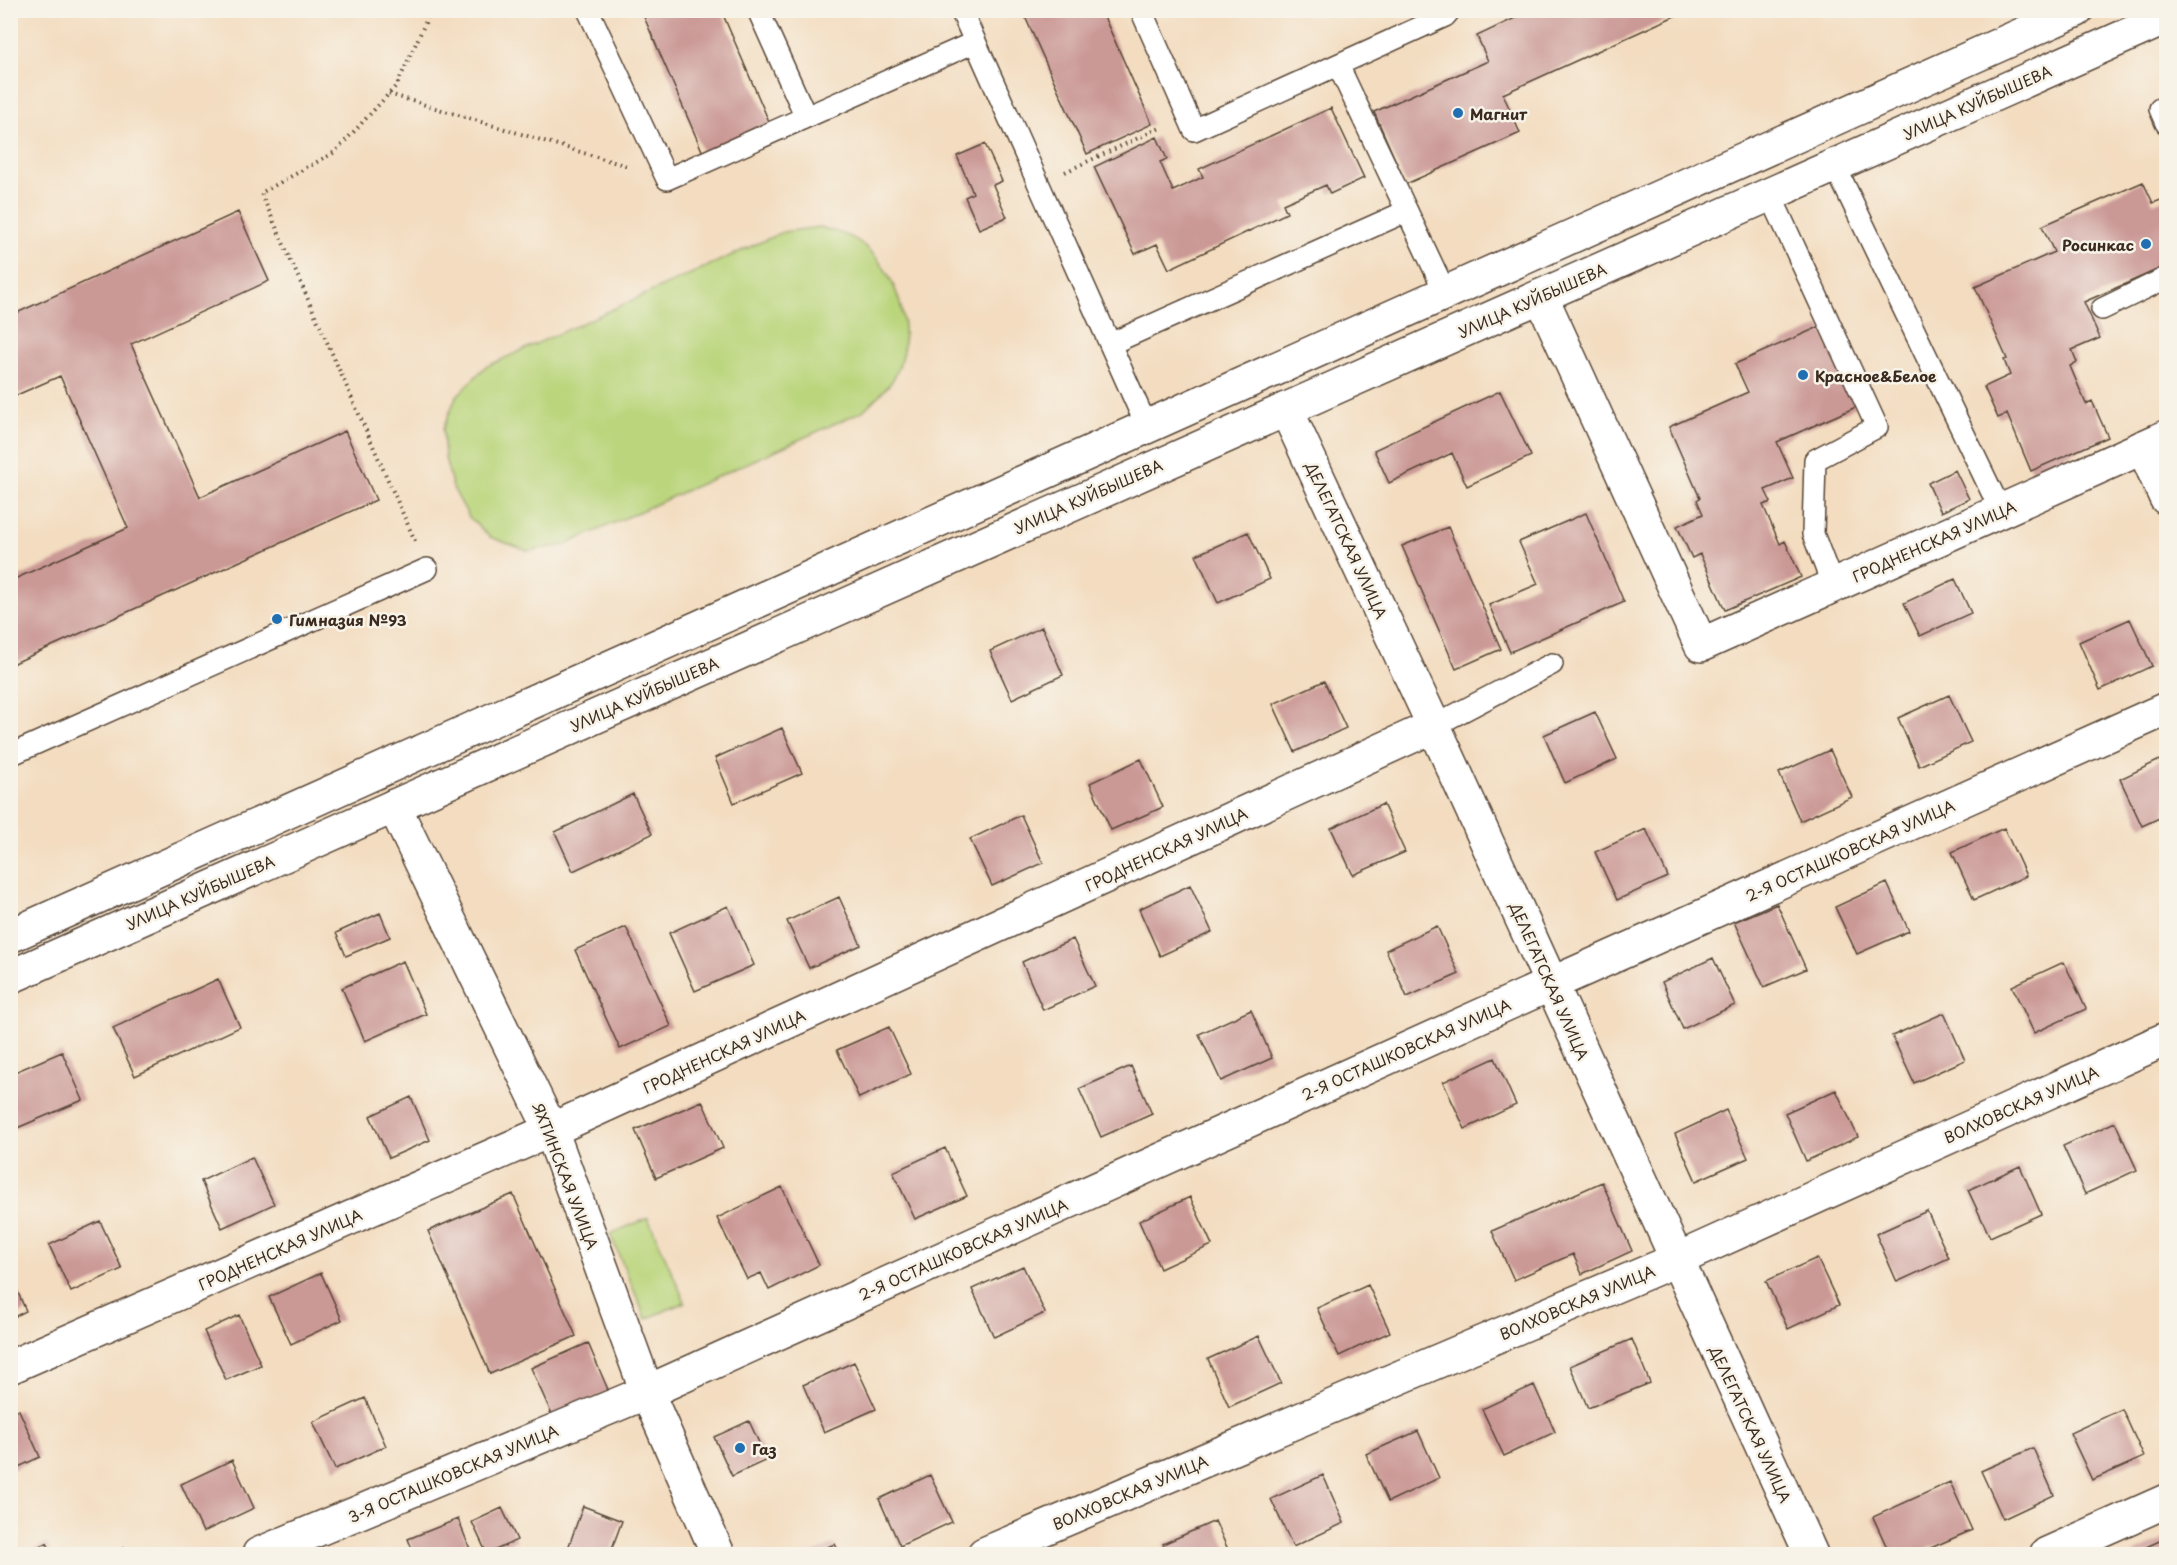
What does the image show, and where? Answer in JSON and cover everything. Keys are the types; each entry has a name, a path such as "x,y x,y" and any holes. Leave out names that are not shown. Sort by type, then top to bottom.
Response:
{"street":[{"path":"10,936 2077,10"},
{"name":"УЛИЦА КУЙБЫШЕВА","path":"10,977 2166,18"},
{"name":"ГРОДНЕНСКАЯ УЛИЦА","path":"1541,296 1701,645 2155,442"},
{"name":"ДЕЛЕГАТСКАЯ УЛИЦА","path":"1269,372 1434,726 1811,1554"},
{"path":"2155,442 2166,498"},
{"name":"2-Я ОСТАШКОВСКАЯ УЛИЦА","path":"647,1392 2166,709"},
{"name":"ГРОДНЕНСКАЯ УЛИЦА","path":"10,1367 551,1130 1434,726"},
{"name":"ЯХТИНСКАЯ УЛИЦА","path":"379,771 551,1130 647,1392 718,1554"},
{"name":"ВОЛХОВСКАЯ УЛИЦА","path":"984,1554 1676,1260 2166,1039"},
{"name":"3-Я ОСТАШКОВСКАЯ УЛИЦА","path":"259,1554 647,1392"},
{"path":"2047,1554 2166,1502"}],"lane":[{"path":"588,10 667,179 975,42"},
{"path":"758,10 806,117"},
{"path":"961,10 1147,427"},
{"path":"1141,10 1194,130 1338,64 1436,14"},
{"path":"1338,64 1446,294"},
{"path":"2166,106 2160,110 2166,123"},
{"path":"1834,166 2001,511"},
{"path":"1770,194 1877,427 1815,460 1814,534 1833,586"},
{"path":"1110,344 1407,211"},
{"path":"2102,309 2166,278"},
{"path":"10,755 427,569"},
{"path":"1434,726 1552,664"}],"path":[{"path":"427,569 261,193 335,152 389,94 397,85 431,10"},
{"path":"389,94 667,179"},
{"path":"1038,184 1188,116"}],"green space":[{"path":"820,227 858,241 872,253 894,286 900,305 904,325 904,345 900,364 889,385 863,411 565,545 528,551 490,537 469,517 453,488 445,458 443,429 456,397 485,367 783,232"},
{"path":"648,1218 685,1302 646,1319 610,1234"}],"building":[{"path":"641,10 721,10 770,124 703,153"},
{"path":"1022,10 1101,10 1152,124 1087,154"},
{"path":"1532,10 1688,10 1503,94 1520,133 1406,184 1374,112 1488,61 1477,36"},
{"path":"1331,108 1364,178 1330,194 1326,185 1283,204 1287,213 1169,269 1157,244 1135,254 1094,167 1157,137 1167,159 1160,162 1173,191 1203,177 1199,169"},
{"path":"985,144 1002,181 993,185 1007,217 979,229 965,197 973,193 957,156"},
{"path":"2143,182 2153,203 2166,198 2166,266 2084,302 2100,338 2072,350 2077,362 2070,366 2086,404 2092,401 2108,437 2031,471 2007,414 1998,418 1984,387 2010,375 2004,360 2007,359 1975,287 2054,252 2042,226"},
{"path":"238,212 269,281 131,344 200,497 345,431 376,500 10,665 10,581 128,528 60,376 10,398 10,316"},
{"path":"1821,326 1856,407 1777,442 1793,478 1765,490 1771,502 1763,505 1780,544 1785,541 1801,577 1725,610 1700,554 1692,558 1677,526 1703,514 1697,500 1700,498 1669,427 1748,392 1735,364"},
{"path":"1500,391 1531,456 1467,486 1452,453 1389,483 1374,450"},
{"path":"1955,470 1969,499 1941,512 1928,483"},
{"path":"1586,513 1624,602 1510,652 1489,605 1538,584 1519,542"},
{"path":"1448,527 1501,649 1456,669 1402,546"},
{"path":"1248,532 1270,579 1218,603 1196,555"},
{"path":"1955,579 1971,613 1920,636 1904,603"},
{"path":"2130,619 2152,666 2100,690 2079,642"},
{"path":"1042,627 1063,675 1012,699 990,651"},
{"path":"1324,681 1346,728 1295,752 1273,704"},
{"path":"1949,695 1971,742 1919,766 1898,718"},
{"path":"1595,712 1617,759 1565,783 1544,735"},
{"path":"782,728 802,773 734,803 715,758"},
{"path":"1830,750 1852,797 1800,821 1779,773"},
{"path":"2166,757 2166,815 2142,826 2120,779"},
{"path":"1141,759 1163,807 1111,830 1090,783"},
{"path":"633,794 652,834 573,871 555,832"},
{"path":"1383,804 1405,852 1353,875 1331,828"},
{"path":"1021,815 1043,863 992,886 970,839"},
{"path":"2004,828 2026,876 1974,900 1952,852"},
{"path":"1646,829 1668,877 1617,900 1595,852"},
{"path":"1887,883 1909,931 1857,954 1835,907"},
{"path":"1190,885 1212,932 1160,956 1139,909"},
{"path":"839,897 861,945 809,968 787,921"},
{"path":"1777,904 1806,969 1764,987 1734,922"},
{"path":"728,906 754,965 695,991 669,933"},
{"path":"380,913 390,937 346,956 336,933"},
{"path":"1437,926 1459,974 1407,997 1386,950"},
{"path":"626,927 671,1026 620,1049 575,950"},
{"path":"1073,939 1095,986 1043,1010 1022,962"},
{"path":"1713,958 1735,1005 1683,1029 1662,982"},
{"path":"403,961 426,1014 365,1041 342,988"},
{"path":"2064,962 2086,1009 2034,1033 2012,986"},
{"path":"218,979 240,1027 135,1076 113,1028"},
{"path":"1251,1010 1272,1058 1221,1081 1199,1034"},
{"path":"1944,1013 1965,1060 1914,1083 1892,1036"},
{"path":"889,1027 911,1074 859,1098 837,1050"},
{"path":"62,1052 83,1100 10,1131 10,1074"},
{"path":"1495,1058 1516,1105 1465,1129 1443,1082"},
{"path":"1131,1066 1152,1114 1101,1137 1079,1089"},
{"path":"1836,1090 1858,1137 1806,1161 1785,1113"},
{"path":"411,1097 430,1140 389,1158 370,1116"},
{"path":"702,1101 723,1148 656,1178 635,1130"},
{"path":"1726,1110 1748,1158 1696,1181 1675,1134"},
{"path":"2115,1122 2137,1170 2085,1194 2063,1146"},
{"path":"945,1148 967,1196 915,1219 893,1172"},
{"path":"252,1157 274,1204 222,1228 201,1181"},
{"path":"2020,1166 2041,1214 1990,1237 1968,1190"},
{"path":"1602,1182 1632,1251 1582,1274 1573,1254 1514,1280 1492,1231"},
{"path":"782,1187 819,1265 769,1290 761,1273 747,1279 717,1218"},
{"path":"513,1194 576,1336 490,1374 428,1231"},
{"path":"1190,1197 1212,1245 1160,1269 1139,1221"},
{"path":"1927,1211 1949,1258 1897,1282 1876,1234"},
{"path":"100,1221 122,1269 71,1292 49,1245"},
{"path":"1817,1258 1839,1305 1788,1329 1766,1281"},
{"path":"1023,1266 1045,1313 994,1337 972,1289"},
{"path":"321,1273 342,1320 291,1344 269,1297"},
{"path":"13,1281 26,1311 10,1319 10,1282"},
{"path":"1368,1285 1390,1332 1339,1356 1317,1308"},
{"path":"239,1315 261,1365 226,1380 204,1331"},
{"path":"1259,1336 1281,1383 1229,1407 1208,1359"},
{"path":"1632,1339 1650,1383 1588,1408 1570,1366"},
{"path":"588,1343 609,1392 553,1417 531,1368"},
{"path":"854,1362 876,1409 824,1432 803,1385"},
{"path":"1534,1385 1555,1432 1504,1456 1482,1409"},
{"path":"365,1398 386,1446 335,1469 313,1422"},
{"path":"2122,1409 2144,1457 2092,1480 2070,1433"},
{"path":"19,1410 40,1457 10,1471 10,1413"},
{"name":"Газ","path":"749,1421 767,1460 732,1476 714,1437"},
{"path":"1418,1431 1439,1478 1388,1502 1366,1454"},
{"path":"2033,1448 2054,1495 2003,1519 1981,1471"},
{"path":"232,1460 254,1508 203,1532 181,1484"},
{"path":"930,1475 952,1522 900,1546 879,1499"},
{"path":"1323,1475 1344,1523 1293,1547 1271,1499"},
{"path":"1950,1482 1972,1530 1917,1554 1890,1554 1873,1517"},
{"path":"583,1506 622,1521 610,1554 566,1554"},
{"path":"502,1508 517,1540 487,1554 472,1522"},
{"path":"458,1519 472,1554 414,1554 408,1539"},
{"path":"1215,1521 1230,1554 1167,1554 1163,1544"},
{"path":"2166,1538 2166,1554 2131,1554"},
{"path":"47,1543 52,1554 22,1554"},
{"path":"835,1544 840,1554 810,1554"},
{"path":"124,1548 127,1554 109,1554"}],"place":[{"name":"Магнит","path":"1458,113"},
{"name":"Росинкас","path":"2146,244"},
{"name":"Красное&Белое","path":"1803,375"},
{"name":"Гимназия №93","path":"277,619"},
{"name":"Газ","path":"740,1448"}]}
